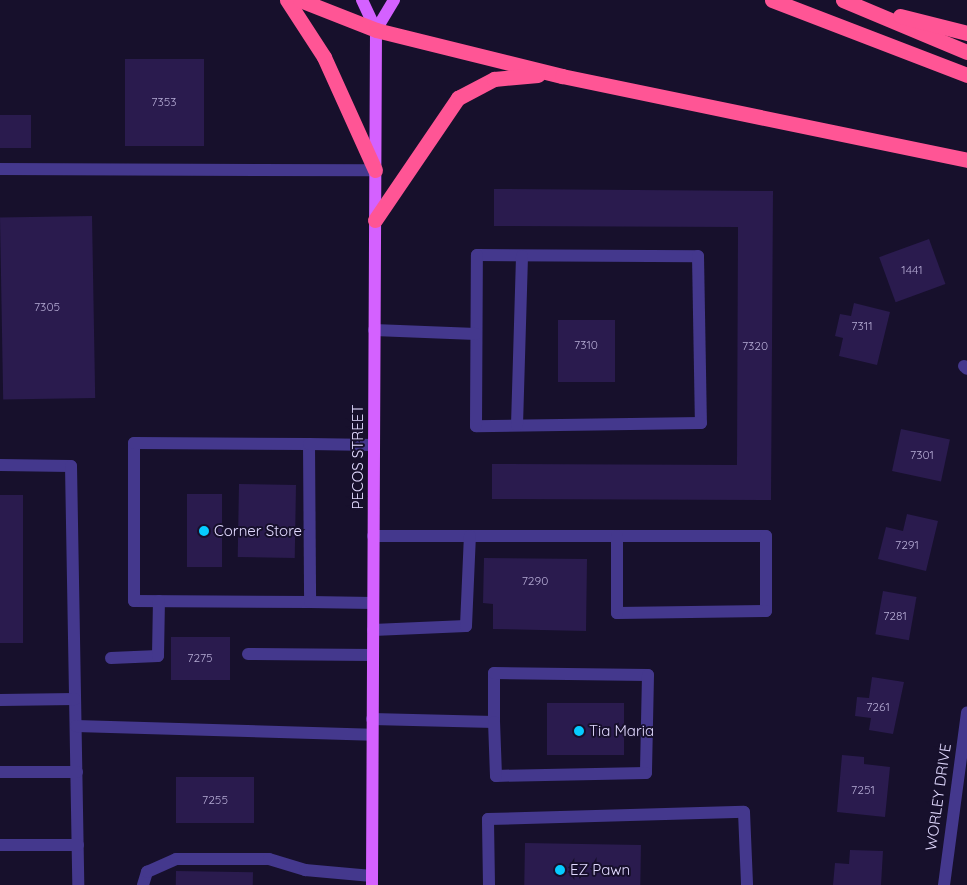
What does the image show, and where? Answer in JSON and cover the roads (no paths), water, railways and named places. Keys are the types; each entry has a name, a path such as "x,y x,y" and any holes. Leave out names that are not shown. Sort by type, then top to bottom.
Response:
{"highway":[{"path":"287,0 324,57 375,170"},
{"path":"300,0 376,30 562,76 967,160"},
{"path":"772,0 967,75"},
{"path":"843,0 967,52"},
{"path":"869,10 967,34"},
{"path":"375,220 458,98 494,79 562,76"}],"main road":[{"name":"PECOS STREET","path":"362,0 376,30 372,881"},
{"path":"376,30 394,0"}],"street":[{"path":"0,169 375,170"},
{"path":"478,255 522,256 698,256 701,423 476,426 478,255"},
{"path":"517,425 522,256"},
{"path":"374,330 476,334"},
{"path":"373,603 134,601 134,443 374,445"},
{"path":"309,444 310,602"},
{"path":"0,465 71,466 78,885"},
{"path":"373,536 470,536 617,536 766,536 766,611 617,613 617,536"},
{"path":"373,630 466,626 470,536"},
{"path":"112,658 158,656 159,601"},
{"path":"248,654 373,654"},
{"path":"494,673 648,675 646,773 496,776 494,722 494,673"},
{"path":"0,700 75,699"},
{"name":"WORLEY DRIVE","path":"944,885 967,713"},
{"path":"372,719 494,722"},
{"path":"76,726 372,735"},
{"path":"0,772 77,772"},
{"path":"489,885 488,818 744,812 746,885"},
{"path":"0,845 78,845"},
{"path":"143,885 147,872 176,859 269,859 305,870 372,881"}],"place":[{"name":"Corner Store","path":"204,531"},
{"name":"Tia Maria","path":"579,731"},
{"name":"EZ Pawn","path":"560,870"}]}
